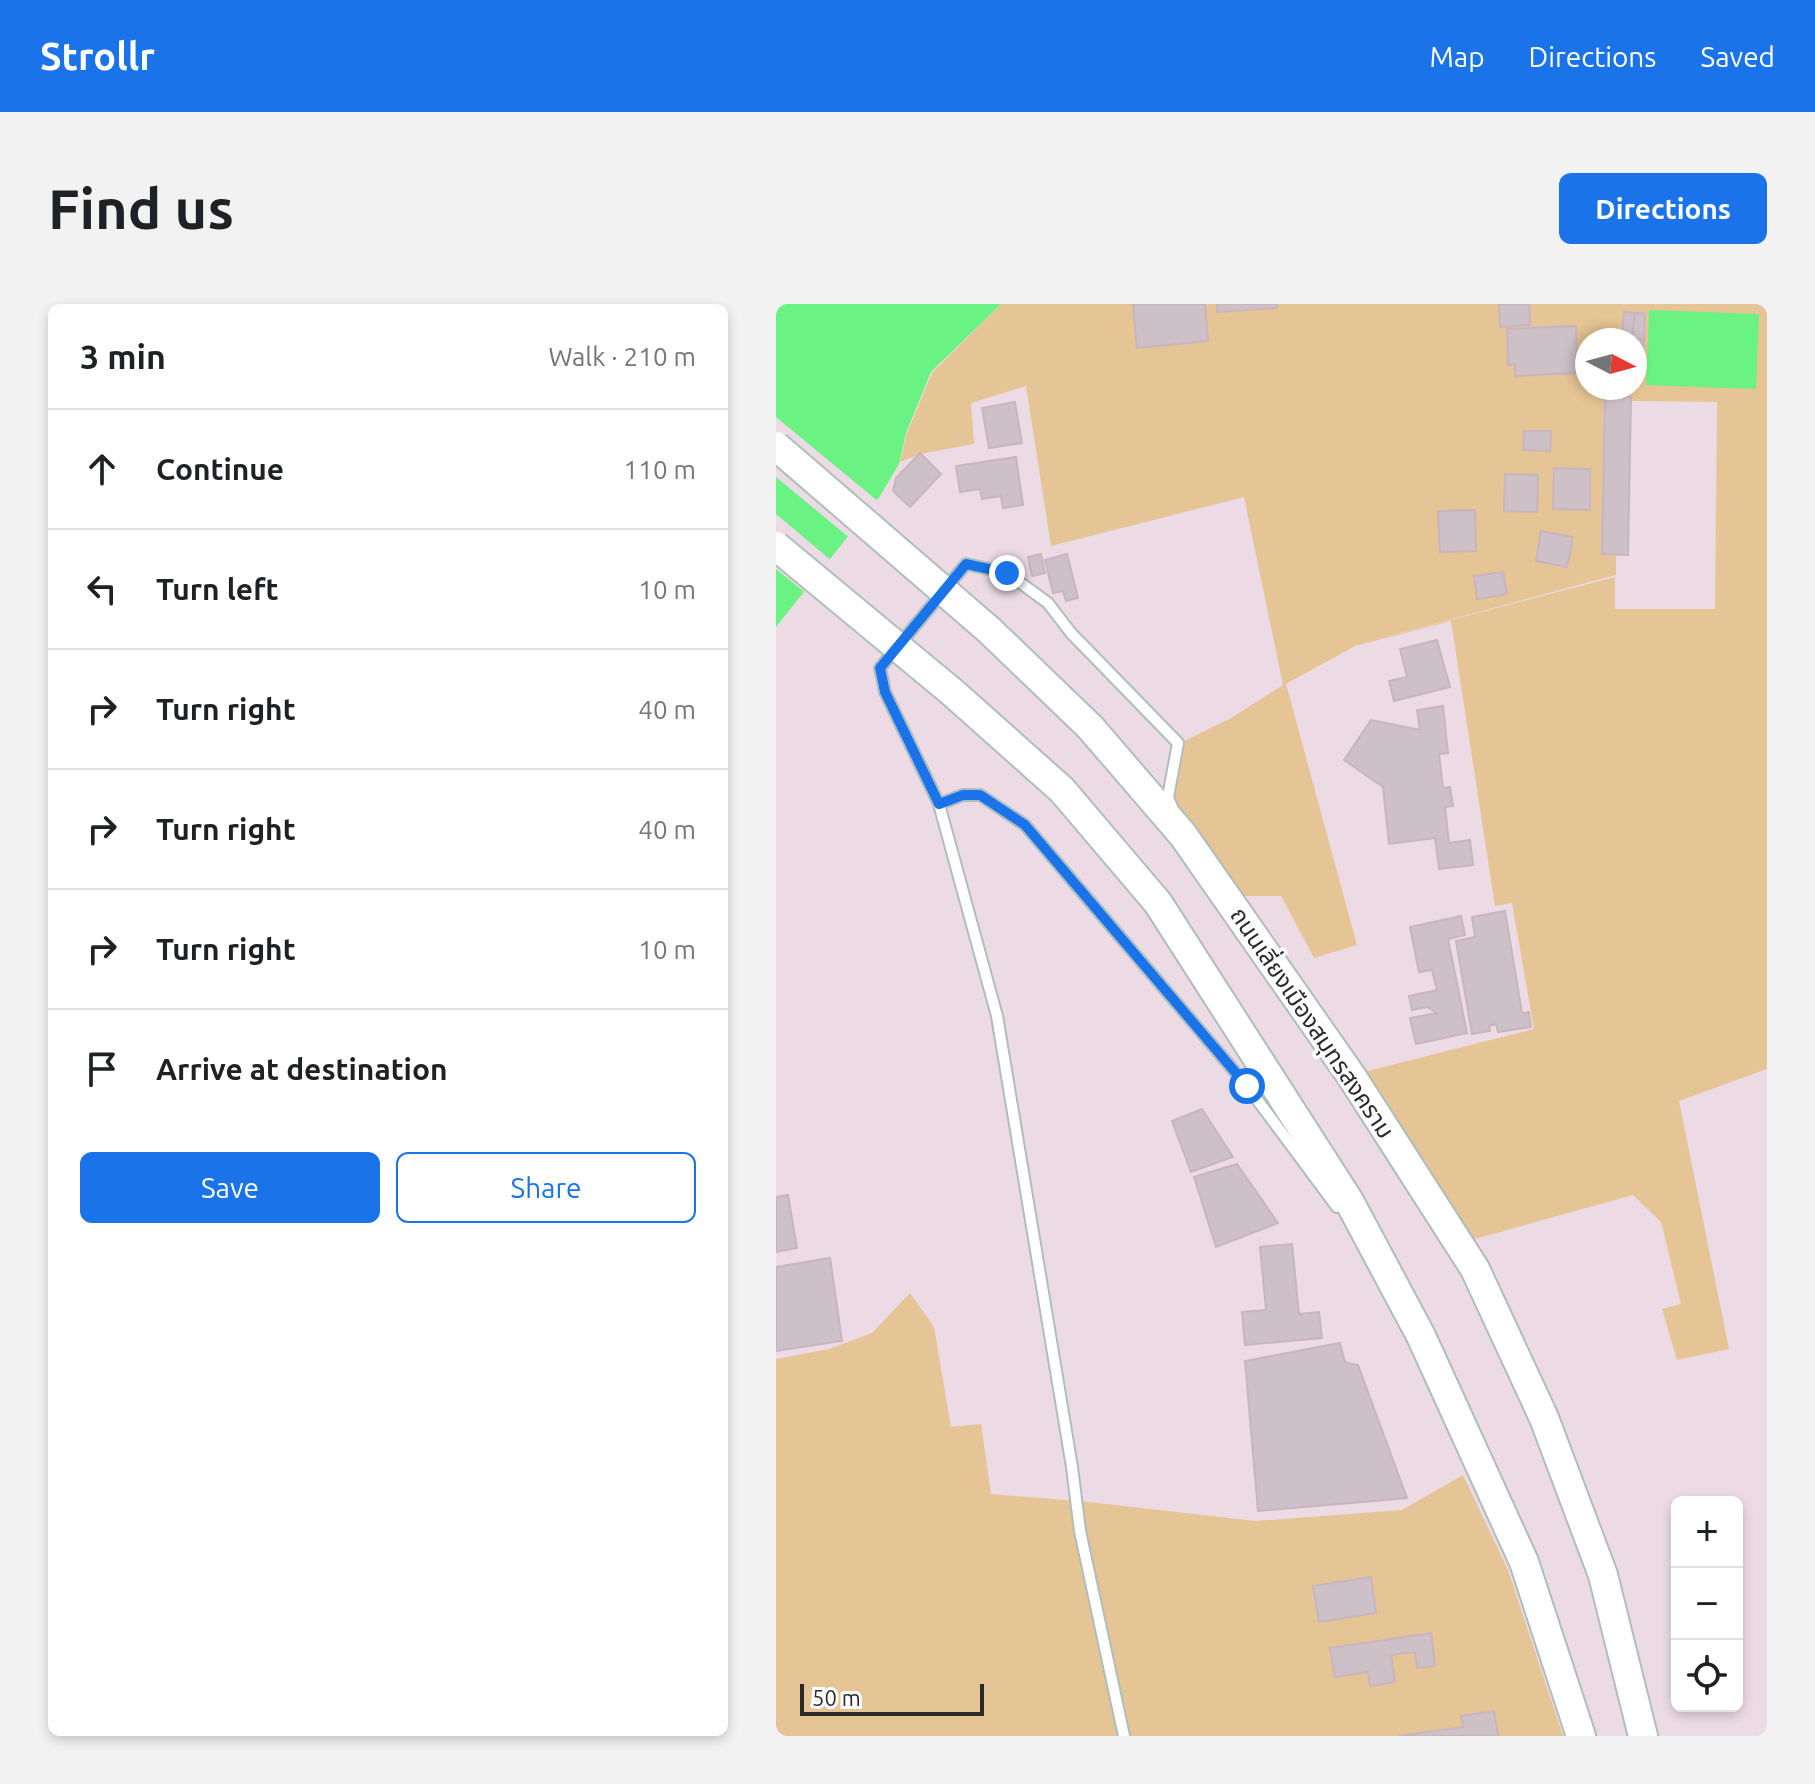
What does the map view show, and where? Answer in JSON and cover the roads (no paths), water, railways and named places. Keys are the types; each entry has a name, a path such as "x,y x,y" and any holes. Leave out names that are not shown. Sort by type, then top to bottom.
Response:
{"main road":[{"name":"ถนนเลี่ยงเมืองสมุทรสงคราม","path":"776,446 989,630 1090,727 1183,835 1352,1077 1475,1269 1544,1418 1603,1575 1643,1736"},
{"path":"776,546 952,692 1062,790 1158,903 1349,1201 1421,1336 1524,1562 1581,1736"}],"lane":[{"path":"1124,1736 1080,1531 997,1016 939,804 885,692 880,668 966,564 1007,573 1048,603 1071,633 1178,743 1168,797 1183,835"},
{"path":"939,804 963,795 980,795 1025,825 1247,1086 1336,1206 1421,1336"}]}
